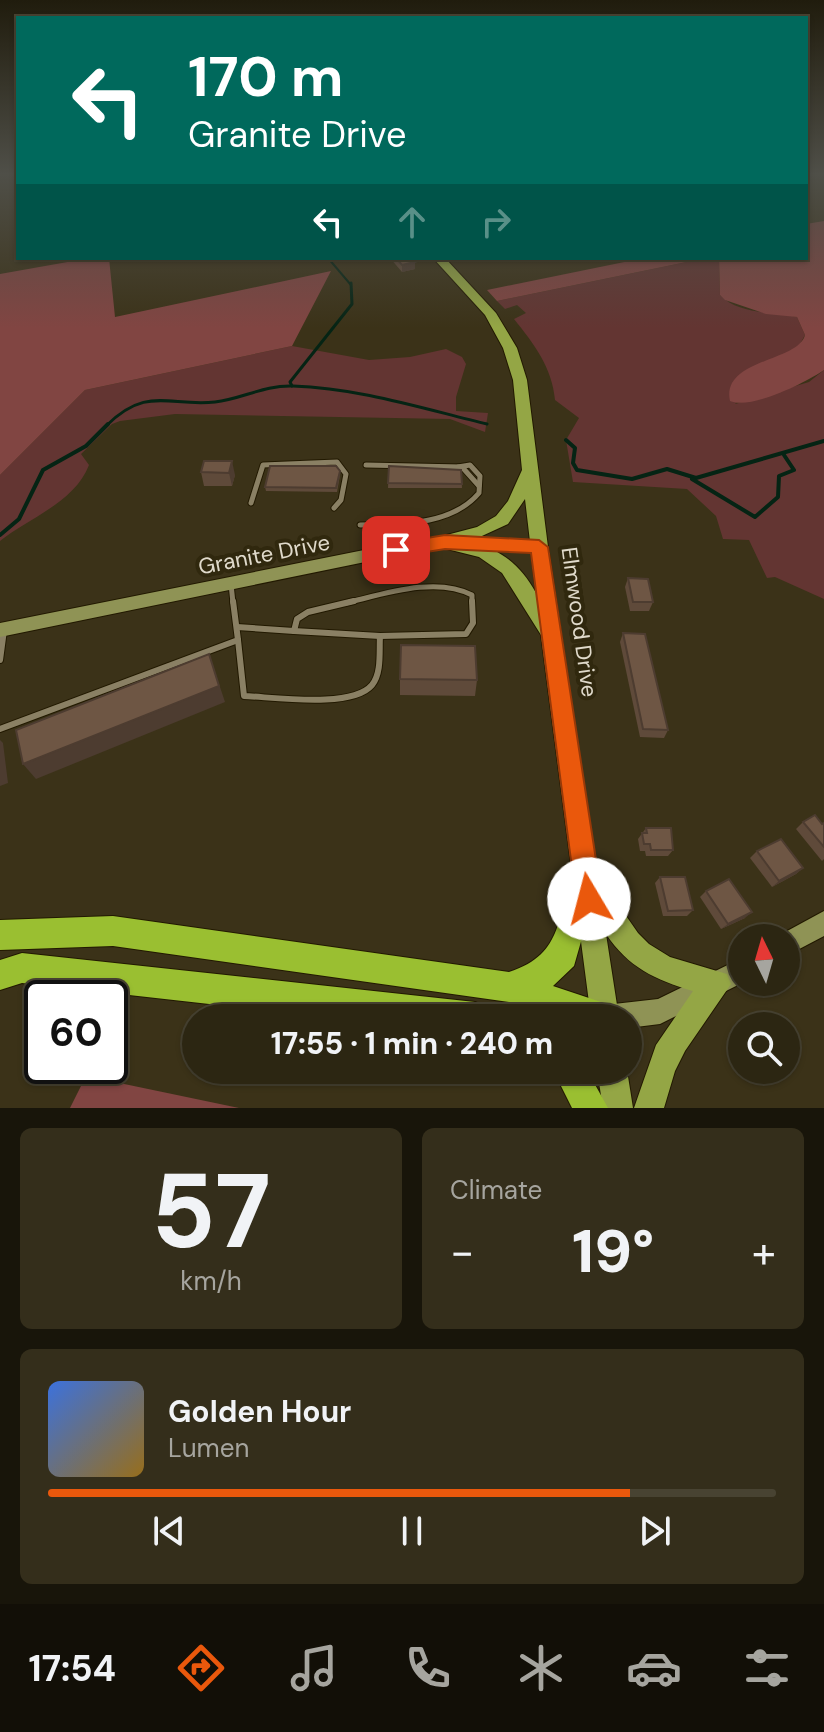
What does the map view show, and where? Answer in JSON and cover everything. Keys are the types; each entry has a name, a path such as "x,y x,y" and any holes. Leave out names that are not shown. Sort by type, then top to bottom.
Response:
{"highway":[{"path":"509,987 540,977 563,955 586,875"},
{"path":"0,935 113,931 509,987 562,1004"},
{"path":"0,975 22,968 348,1004"},
{"path":"577,1084 591,1108"}],"main road":[{"name":"Elmwood Drive","path":"441,260 490,313 510,348 520,380 551,639 603,1004"},
{"path":"445,542 478,534 503,523 513,512 529,472"},
{"path":"445,542 485,549 505,562 522,585 551,639"},
{"path":"586,875 625,941 644,960 663,970 728,977"},
{"path":"649,1108 655,1080 672,1040 728,979"},
{"path":"614,1084 618,1108"}],"street":[{"name":"Granite Drive","path":"2,630 445,542 539,547"},
{"path":"800,936 824,923"},
{"path":"642,1013 660,1011 728,978"}],"lane":[{"path":"251,503 263,465 337,462 346,474 341,500 334,508"},
{"path":"360,525 405,523 452,514 475,500 479,487 480,476 475,468 366,465"},
{"path":"231,583 244,696 345,699 366,692 377,675 380,636"},
{"path":"237,627 294,631 380,636 466,634 473,623 472,595 453,587 411,590 308,612 297,619 294,631"},
{"path":"0,660 2,630"},
{"path":"0,729 32,720 238,640"}],"shaded area":[{"path":"808,225 824,225 824,370 764,398 751,402 730,401 730,387 737,377 789,351 805,335 797,317 766,314 725,300 720,295 719,260 808,260"},
{"path":"79,260 109,260 115,317 331,271 292,346 85,390 0,475 0,274"},
{"path":"634,260 696,260 497,301 487,290"},
{"path":"696,260 719,260 720,295 728,301 746,309 797,317 805,335 800,344 735,404 809,382 824,370 824,599 775,577 767,578 749,540 723,539 716,516 687,489 573,482 566,440 579,418 555,400 546,366 514,319 526,313 517,305 505,309 497,301"},
{"path":"292,346 369,360 410,357 446,349 462,357 466,364 456,397 456,411 488,413 485,432 450,419 175,414 120,421 112,424 81,454 89,465 73,489 0,541 0,475 85,390"},
{"path":"82,1084 124,1084 239,1108 70,1108"}],"building":[{"path":"398,260 415,262 402,265"},
{"path":"204,461 232,461 229,473 201,472"},
{"path":"270,466 336,466 340,471 336,488 265,487"},
{"path":"389,466 461,470 462,484 388,483"},
{"path":"628,578 648,579 653,602 633,602"},
{"path":"623,633 645,634 668,730 643,729"},
{"path":"401,645 475,646 477,680 400,679"},
{"path":"209,654 219,686 23,764 16,730"},
{"path":"815,815 824,823 824,847 803,822"},
{"path":"646,828 671,828 673,850 651,850 650,844 644,844 642,833 647,833"},
{"path":"781,839 803,868 779,881 757,851"},
{"path":"660,877 685,877 693,910 668,911"},
{"path":"729,879 752,912 728,924 706,891"}],"waterway":[{"path":"330,260 351,285"},
{"path":"292,386 290,382 352,304 351,283"},
{"path":"106,426 121,413 146,402 215,402 293,386 367,395 487,424"},
{"path":"0,535 19,519 43,470 86,446 106,426"},
{"path":"566,440 575,448 573,463 577,470 632,479 667,469 696,478 824,441"},
{"path":"692,479 755,517 778,497 779,476 794,470 784,455"}],"route":[{"path":"396,550 445,542 539,547 589,899"}]}
